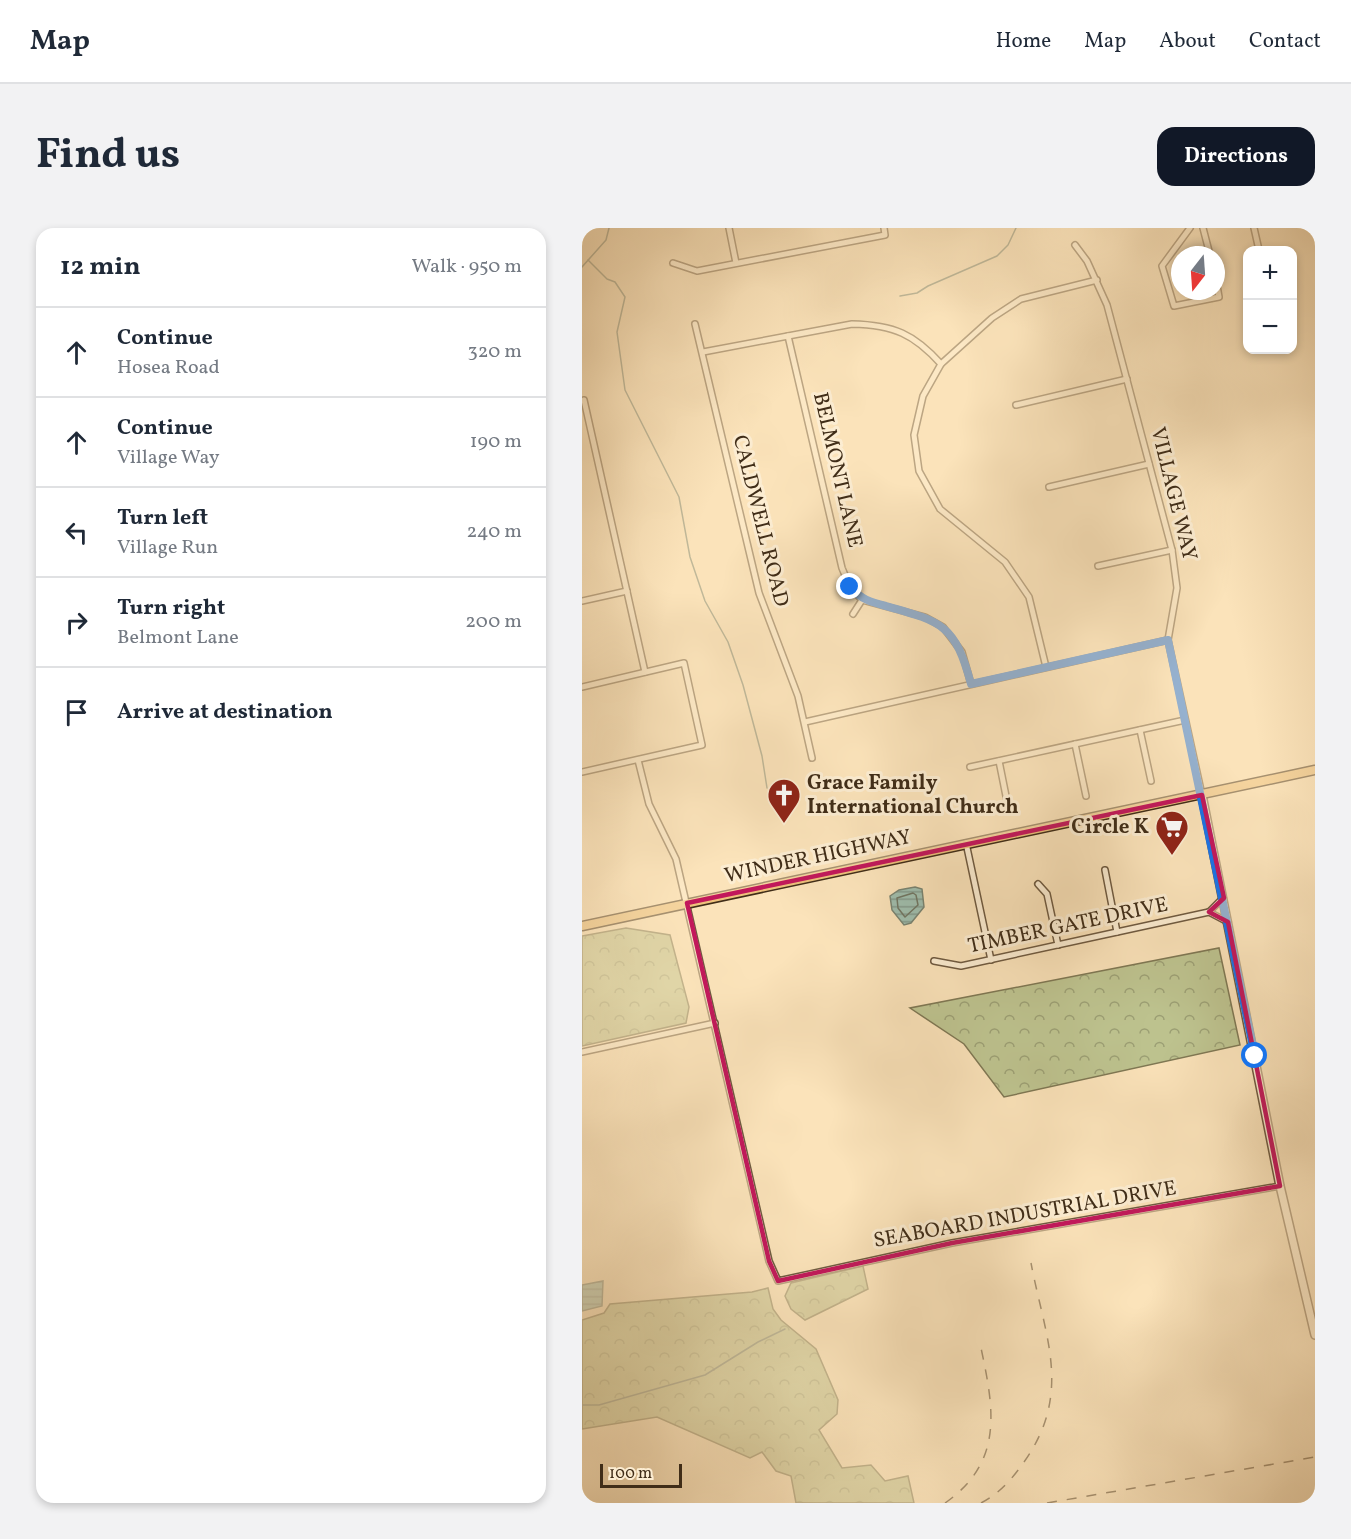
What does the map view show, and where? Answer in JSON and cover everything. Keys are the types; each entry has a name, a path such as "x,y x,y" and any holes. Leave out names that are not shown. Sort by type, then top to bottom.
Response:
{"main road":[{"name":"WINDER HIGHWAY","path":"582,926 1315,770"}],"street":[{"path":"729,228 736,263"},
{"path":"673,263 697,271 885,235 884,228"},
{"path":"1177,246 1190,228"},
{"path":"1203,228 1208,246"},
{"path":"1254,228 1258,246"},
{"name":"VILLAGE WAY","path":"1075,245 1097,280 1107,305 1172,550 1177,588 1168,640 1202,795"},
{"path":"1171,254 1162,266 1171,296"},
{"path":"1046,667 1034,611 1020,581 1005,562 940,509 919,471 914,435 920,405 941,364 992,318 1021,299 1097,280"},
{"path":"1172,300 1174,306 1204,300"},
{"name":"CALDWELL ROAD","path":"695,324 759,592 805,722 813,758"},
{"path":"703,352 852,324 866,324 911,335 941,364"},
{"name":"BELMONT LANE","path":"789,336 842,568 850,587 862,600"},
{"path":"1016,405 1127,379"},
{"path":"584,400 645,672"},
{"path":"1048,487 1149,464"},
{"path":"1098,566 1172,550"},
{"path":"582,601 627,591"},
{"path":"853,614 862,600 925,617 943,627 962,652 971,684"},
{"path":"805,722 1168,640"},
{"path":"582,687 684,663 702,745 582,772"},
{"path":"970,767 1185,720"},
{"path":"1140,730 1151,781"},
{"path":"1075,744 1086,796"},
{"path":"582,1052 715,1023 676,859 649,804 638,760"},
{"path":"999,761 1009,811"},
{"path":"1202,795 1280,1186 1315,1335"},
{"path":"966,843 991,960"},
{"path":"1105,870 1117,932"},
{"path":"1038,884 1047,894 1058,945"},
{"path":"1224,898 1209,912 1228,922"},
{"name":"TIMBER GATE DRIVE","path":"934,961 961,966 1209,912"},
{"name":"SEABOARD INDUSTRIAL DRIVE","path":"715,1023 769,1261 778,1281 952,1243 1280,1186"}],"highlighted area":[{"path":"1202,795 1224,898 1209,912 1228,922 1280,1186 952,1243 778,1281 769,1261 687,903"}],"green space":[{"path":"626,928 670,935 689,1007 686,1023 582,1046 582,936"},
{"path":"1219,948 1240,1045 1004,1097 964,1044 910,1008"},
{"path":"863,1266 868,1289 805,1320 791,1309 785,1296 791,1283"},
{"path":"768,1288 773,1309 781,1320 816,1349 838,1400 837,1414 819,1430 842,1468 871,1465 885,1481 908,1476 914,1503 796,1503 791,1476 776,1471 762,1452 750,1458 657,1417 582,1429 582,1320 604,1313 610,1304 752,1292"}],"water":[{"path":"915,887 922,889 924,907 911,923 904,925 892,910 890,896 899,890"},
{"path":"603,1281 602,1306 582,1311 582,1285"}],"waterway":[{"path":"582,267 606,240 609,228"},
{"path":"900,296 917,293 997,256 1008,245 1016,228"},
{"path":"588,260 607,279 615,282 625,297 617,332 625,390 679,497 690,557 705,601 728,642 743,685 762,756 767,788"},
{"path":"582,1405 599,1405 705,1375 758,1342 785,1329"}],"railway":[{"path":"981,1503 1000,1490 1020,1468 1039,1437 1048,1412 1051,1364 1031,1263"},
{"path":"945,1503 964,1487 977,1470 986,1452 991,1413 981,1348"},
{"path":"1047,1503 1315,1457"}],"place":[{"name":"Grace Family International Church","path":"784,824"},
{"name":"Circle K","path":"1172,856"}],"route":[{"path":"850,587 862,600 925,617 943,627 957,642 962,652 971,684 1168,640 1170,659 1224,898 1255,1056"}]}
